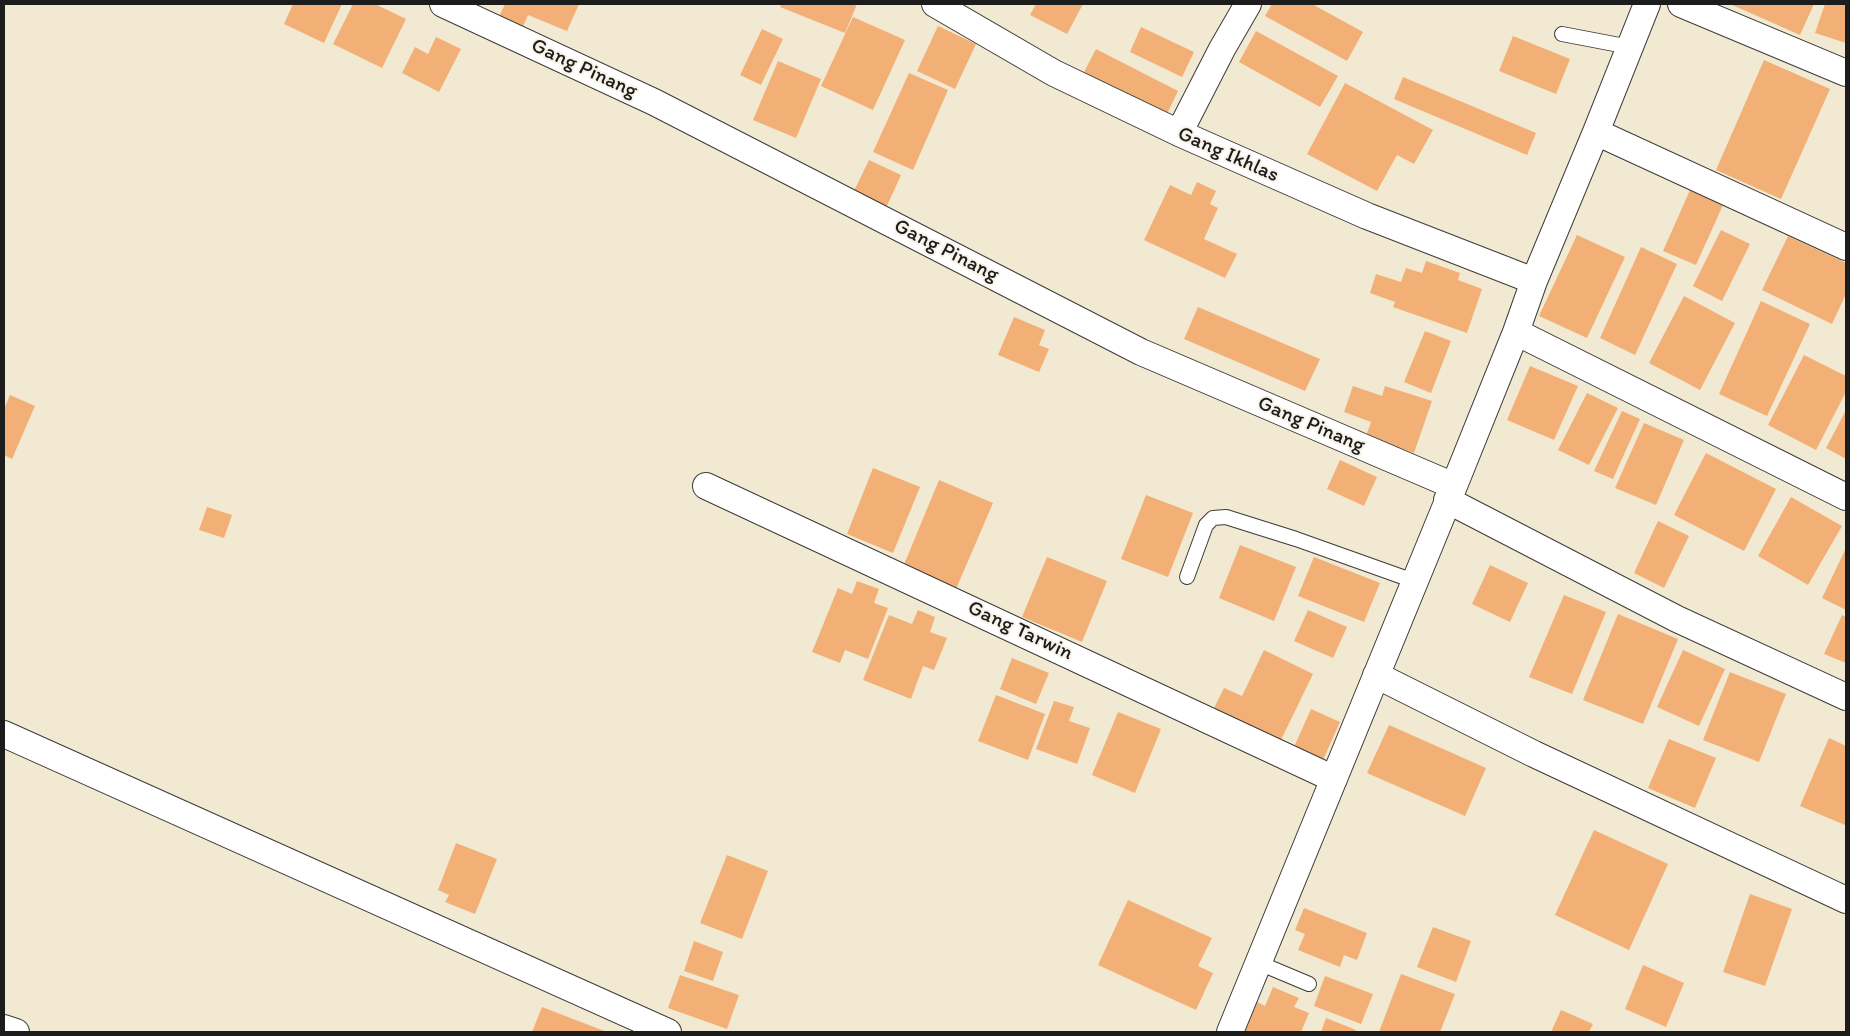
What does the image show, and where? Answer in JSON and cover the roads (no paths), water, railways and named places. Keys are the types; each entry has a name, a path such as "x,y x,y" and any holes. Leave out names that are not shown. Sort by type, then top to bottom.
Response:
{"street":[{"name":"Gang Pinang","path":"443,4 654,102 1141,352 1451,493 1668,614 1846,697"},
{"name":"Gang Ikhlas","path":"935,4 965,11 1054,73 1179,133 1367,216 1534,281"},
{"path":"1179,133 1222,49 1248,4"},
{"path":"1230,1032 1451,493 1646,4"},
{"path":"1681,4 1846,73"},
{"path":"1596,132 1846,247"},
{"path":"1516,332 1846,497"},
{"name":"Gang Tarwin","path":"706,486 1334,779"},
{"path":"1376,675 1534,754 1846,900"},
{"path":"4,734 668,1032"},
{"path":"4,1028 16,1032"}],"lane":[{"path":"1562,34 1630,47"},
{"path":"1187,577 1206,524 1213,518 1226,517 1296,539 1414,581"},
{"path":"1259,963 1309,984"}]}
